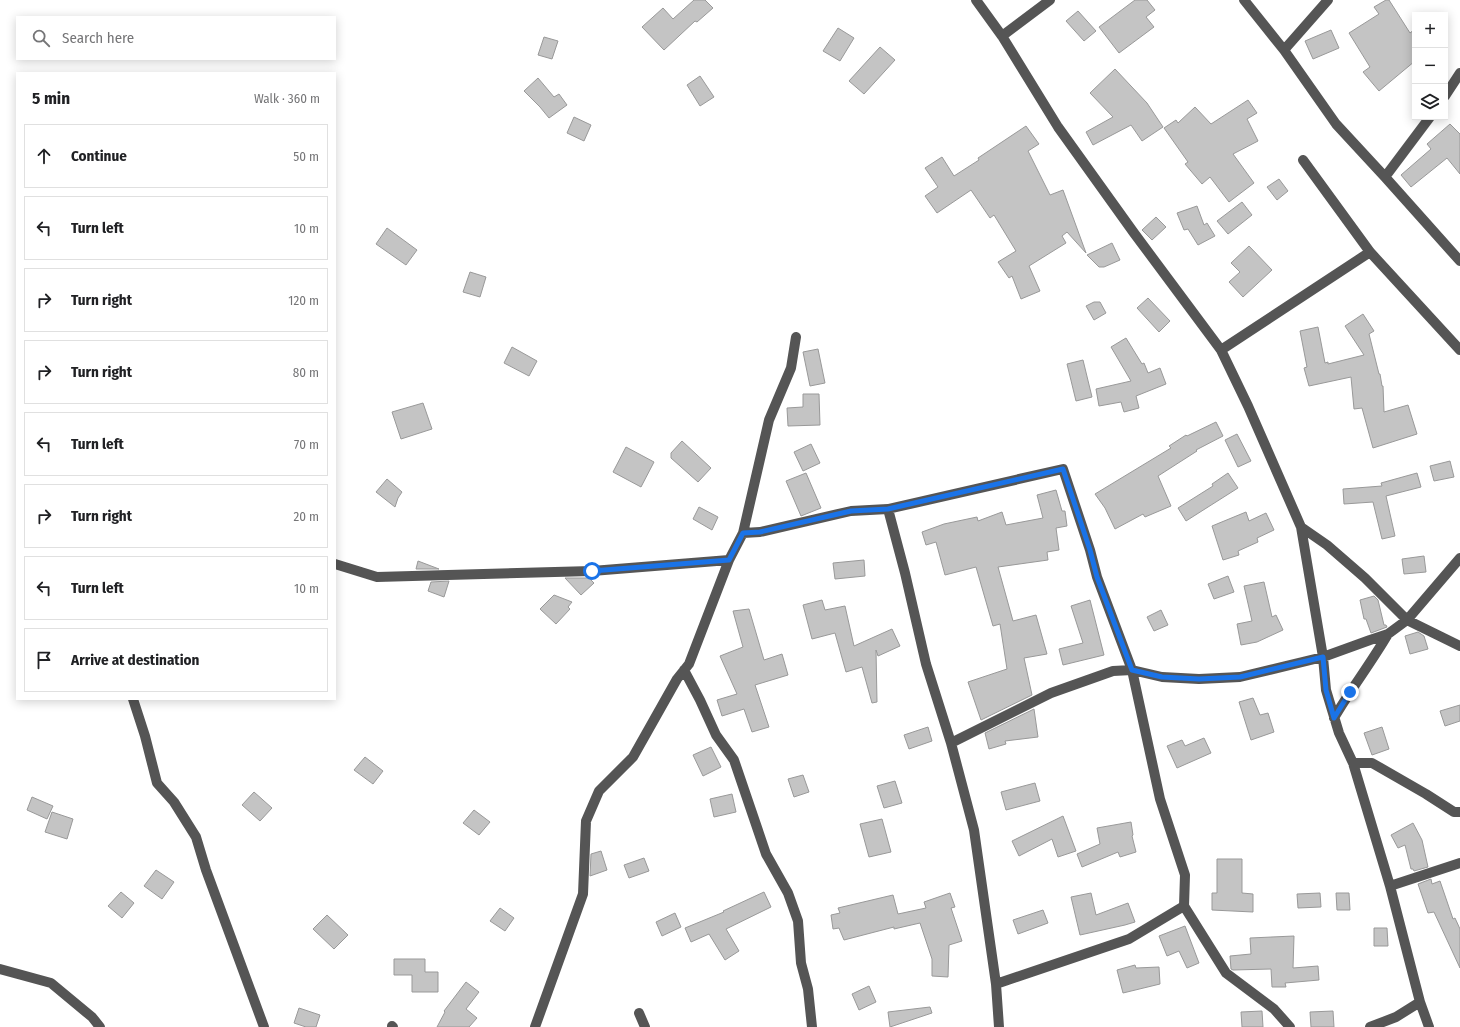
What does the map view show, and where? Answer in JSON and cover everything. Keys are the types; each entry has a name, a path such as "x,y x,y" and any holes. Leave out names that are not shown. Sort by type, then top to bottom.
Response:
{"street":[{"path":"976,0 1002,36 1058,127 1221,350 1248,406 1301,527 1323,657 1326,690 1334,718 1353,763 1390,886 1420,1002 1429,1027"},
{"path":"1002,36 1050,0"},
{"path":"1244,0 1284,50 1336,124 1460,261"},
{"path":"1284,50 1328,0"},
{"path":"1448,91 1460,73"},
{"path":"1385,177 1428,120"},
{"path":"1303,160 1370,252 1460,350"},
{"path":"1221,350 1370,252"},
{"path":"535,1027 583,894 586,821 599,791 633,757 677,679 689,664 729,560 743,533 769,420 791,368 796,337"},
{"path":"743,533 760,532 851,511 888,509 1063,469 1090,550 1097,577 1132,670 1160,799 1186,875 1184,906 1226,973 1274,1009 1290,1027"},
{"path":"888,509 905,573 926,664 951,743 974,830 996,984 999,1027"},
{"path":"1301,527 1333,549 1365,578 1407,620 1460,646"},
{"path":"951,743 1051,693 1113,671 1132,670 1162,677 1199,679 1240,677 1323,657 1388,634 1407,620 1460,558"},
{"path":"336,564 377,577 592,571 729,560"},
{"path":"1334,718 1388,634"},
{"path":"684,670 716,735 734,760 766,854 788,893 798,921 801,963 808,989 812,1027"},
{"path":"133,700 145,736 157,783 174,802 196,837 206,870 264,1027"},
{"path":"1353,763 1372,763 1454,812 1460,812"},
{"path":"1390,886 1460,863"},
{"path":"996,984 1129,939 1184,906"},
{"path":"0,969 51,983 92,1017 100,1027"},
{"path":"1370,1027 1396,1017 1420,1002"},
{"path":"639,1013 645,1027"}],"building":[{"path":"694,0 705,0 713,8 697,22 695,21 664,50 642,27 663,8 673,19"},
{"path":"1135,0 1147,0 1155,10 1146,17 1154,27 1119,53 1099,27"},
{"path":"1386,0 1389,0 1410,33 1412,31 1412,64 1379,91 1363,72 1370,67 1349,33 1379,14 1374,7"},
{"path":"1078,11 1096,31 1084,41 1066,21"},
{"path":"838,28 854,38 840,61 823,51"},
{"path":"1331,30 1339,48 1313,59 1305,41"},
{"path":"544,37 558,41 552,59 538,55"},
{"path":"880,47 895,60 864,94 849,81"},
{"path":"1115,69 1147,103 1163,127 1142,141 1131,125 1093,145 1086,132 1113,117 1090,93"},
{"path":"700,76 714,97 700,106 687,85"},
{"path":"538,78 554,97 559,94 567,105 549,118 524,91"},
{"path":"1248,100 1257,113 1247,119 1258,141 1233,154 1254,183 1229,202 1210,177 1202,184 1185,164 1188,162 1164,128 1176,120 1178,123 1195,107 1211,124"},
{"path":"574,117 591,125 584,141 567,133"},
{"path":"1450,124 1460,134 1460,174 1447,158 1411,187 1401,175 1431,149 1427,144"},
{"path":"1026,126 1039,144 1028,151 1050,195 1063,190 1086,253 1067,232 1062,236 1066,243 1029,266 1040,291 1021,299 1012,276 1009,278 998,262 1016,251 994,215 990,218 971,190 937,213 925,196 938,187 925,168 942,157 954,176"},
{"path":"1279,179 1288,191 1277,200 1267,187"},
{"path":"1242,202 1252,215 1228,234 1217,221"},
{"path":"1197,206 1204,225 1207,223 1215,236 1198,245 1188,229 1184,230 1177,213"},
{"path":"1156,217 1166,227 1152,240 1142,230"},
{"path":"387,228 417,250 406,265 376,244"},
{"path":"1112,243 1120,260 1104,267 1099,267 1087,255"},
{"path":"1249,246 1272,270 1243,297 1229,282 1240,272 1231,263"},
{"path":"470,272 486,277 480,297 463,292"},
{"path":"1148,298 1170,321 1159,332 1137,308"},
{"path":"1094,302 1100,302 1106,313 1094,320 1086,306"},
{"path":"1363,314 1374,331 1369,334 1383,386 1384,412 1408,405 1417,434 1373,448 1362,408 1354,409 1351,377 1309,386 1304,368 1307,367 1300,331 1318,327 1325,363 1328,362 1328,364 1364,355 1345,326"},
{"path":"1126,338 1142,364 1144,363 1148,373 1160,368 1166,384 1136,396 1139,408 1124,412 1121,402 1099,406 1096,389 1131,381 1111,347"},
{"path":"512,347 537,361 529,376 504,363"},
{"path":"818,349 825,383 810,386 803,352"},
{"path":"1083,360 1092,397 1076,401 1067,364"},
{"path":"803,394 819,394 820,425 788,426 787,408 803,407"},
{"path":"423,403 432,429 401,439 392,412"},
{"path":"1216,422 1223,436 1196,450 1197,451 1158,476 1171,506 1145,517 1143,514 1115,529 1105,508 1095,494 1171,448 1169,446 1186,435 1187,436"},
{"path":"1237,434 1251,461 1238,467 1225,440"},
{"path":"682,441 711,468 698,482 671,458 671,453"},
{"path":"811,444 820,463 803,471 794,452"},
{"path":"626,447 654,462 641,487 613,472"},
{"path":"1450,461 1454,477 1434,481 1430,466"},
{"path":"806,473 821,508 801,516 786,481"},
{"path":"1228,473 1238,488 1186,521 1178,508 1213,486 1212,484"},
{"path":"1417,473 1421,487 1386,496 1395,536 1382,539 1373,502 1344,504 1343,489 1382,486 1381,483"},
{"path":"387,479 402,492 395,507 376,492"},
{"path":"1056,490 1062,511 1065,511 1067,526 1056,528 1059,550 1047,552 1048,560 998,567 1013,621 1036,615 1047,654 1024,658 1032,695 981,720 968,682 1007,669 1000,624 993,626 976,567 945,575 936,542 926,545 922,532 944,524 977,517 978,521 1002,512 1006,525 1043,518 1037,495"},
{"path":"699,507 718,517 712,530 693,519"},
{"path":"1246,512 1249,521 1266,513 1274,530 1257,538 1258,542 1238,551 1239,555 1223,560 1212,526"},
{"path":"1424,556 1426,572 1404,574 1402,559"},
{"path":"864,560 865,576 835,579 833,563"},
{"path":"418,561 439,569 416,569"},
{"path":"1228,576 1234,592 1214,599 1208,584"},
{"path":"565,578 589,578 594,583 581,595"},
{"path":"449,581 444,597 428,591 431,582"},
{"path":"1264,582 1272,617 1276,615 1283,630 1257,642 1241,645 1237,624 1252,621 1244,586"},
{"path":"554,595 572,602 568,607 570,609 556,624 540,609"},
{"path":"1374,596 1378,600 1384,625 1387,627 1371,633 1366,619 1364,619 1360,600"},
{"path":"822,600 825,610 845,606 854,646 892,629 900,646 878,656 876,650 877,702 872,703 862,667 846,672 835,633 812,639 803,605"},
{"path":"1090,600 1104,655 1063,665 1059,649 1083,643 1071,606"},
{"path":"749,609 764,660 782,654 788,675 755,685 769,727 752,732 744,709 722,716 717,700 737,694 720,656 743,647 733,611"},
{"path":"1161,610 1168,625 1154,631 1147,617"},
{"path":"1418,632 1424,636 1428,649 1410,654 1405,636"},
{"path":"1253,698 1260,715 1268,713 1274,732 1251,740 1239,702"},
{"path":"1460,705 1460,721 1445,726 1440,711"},
{"path":"1034,709 1038,737 1005,741 1006,744 989,749 985,733"},
{"path":"928,727 932,741 909,749 904,735"},
{"path":"1382,727 1389,749 1372,755 1364,733"},
{"path":"1204,738 1211,753 1177,768 1167,746 1182,740 1185,746"},
{"path":"711,747 721,767 703,776 693,755"},
{"path":"365,757 383,771 373,784 354,770"},
{"path":"803,775 809,792 794,797 788,779"},
{"path":"895,781 902,803 884,808 877,786"},
{"path":"1035,783 1040,801 1006,810 1001,792"},
{"path":"254,792 272,808 260,821 242,805"},
{"path":"732,794 736,812 714,817 710,799"},
{"path":"32,797 53,806 47,819 27,810"},
{"path":"474,810 490,822 479,835 463,823"},
{"path":"52,812 73,819 67,839 45,832"},
{"path":"1063,816 1076,851 1058,857 1052,839 1019,856 1012,841"},
{"path":"882,819 891,852 869,857 860,824"},
{"path":"1131,822 1132,836 1136,852 1120,857 1118,852 1082,867 1077,854 1100,844 1097,828"},
{"path":"1413,823 1422,840 1428,867 1414,871 1411,869 1405,845 1398,848 1391,835"},
{"path":"601,851 607,870 590,876 591,854"},
{"path":"644,858 649,871 629,878 624,865"},
{"path":"1217,859 1242,859 1242,893 1253,894 1253,912 1212,910 1212,893 1217,893"},
{"path":"156,870 174,882 162,899 144,886"},
{"path":"1431,879 1432,884 1440,881 1453,919 1455,918 1460,929 1460,968 1434,912 1428,913 1418,884"},
{"path":"121,892 134,903 122,918 108,906"},
{"path":"764,892 771,907 726,929 739,951 725,960 709,934 691,942 685,928 724,912 723,911"},
{"path":"950,893 955,907 951,908 962,941 949,945 948,977 932,976 932,959 920,923 894,929 894,927 844,940 839,928 833,929 831,915 840,913 838,908 893,895 898,914 926,908 924,902"},
{"path":"1091,893 1096,915 1128,903 1135,922 1080,935 1071,897"},
{"path":"1320,893 1321,907 1298,908 1297,894"},
{"path":"1336,893 1349,893 1350,910 1337,910"},
{"path":"500,908 514,918 505,931 490,921"},
{"path":"1043,910 1048,923 1018,934 1013,920"},
{"path":"675,913 681,927 662,936 656,922"},
{"path":"327,915 348,935 334,949 313,929"},
{"path":"1185,926 1199,963 1187,968 1179,951 1167,956 1159,936"},
{"path":"1374,928 1387,928 1388,946 1374,946"},
{"path":"1294,936 1293,968 1318,966 1319,980 1285,983 1286,987 1272,987 1271,969 1231,969 1230,956 1251,954 1250,938"},
{"path":"394,959 425,959 425,972 438,972 438,992 412,992 412,975 394,975"},
{"path":"1135,965 1136,968 1159,967 1160,984 1123,993 1117,970"},
{"path":"466,982 479,992 466,1009 477,1018 469,1027 437,1027 445,1012 444,1011"},
{"path":"869,986 876,1002 859,1010 852,994"},
{"path":"930,1007 932,1013 890,1027 888,1012"},
{"path":"299,1008 320,1015 316,1027 306,1027 294,1023"},
{"path":"1262,1011 1263,1027 1242,1027 1241,1012"},
{"path":"1333,1011 1334,1027 1311,1027 1310,1012"}],"route":[{"path":"592,571 729,560 743,533 760,532 851,511 888,509 1063,469 1090,550 1097,577 1132,670 1162,677 1199,679 1240,677 1323,657 1326,690 1334,718 1350,692"}]}
